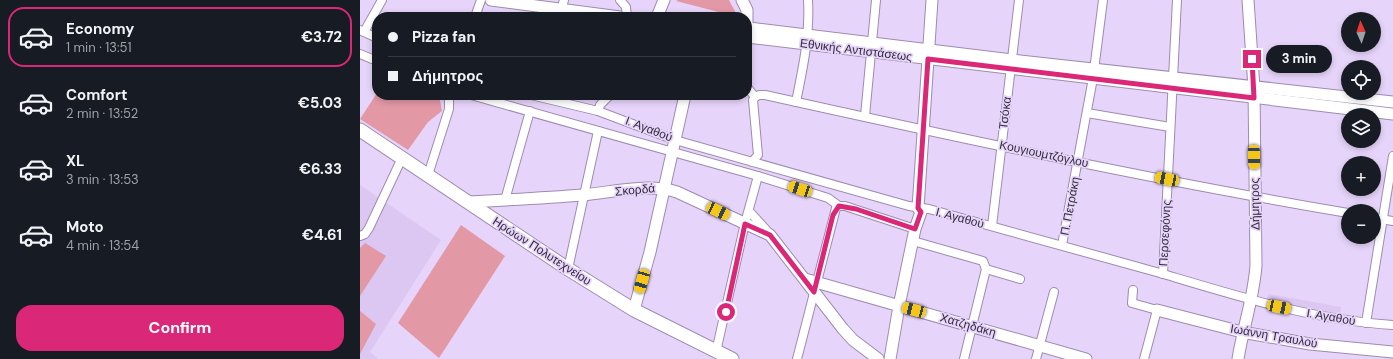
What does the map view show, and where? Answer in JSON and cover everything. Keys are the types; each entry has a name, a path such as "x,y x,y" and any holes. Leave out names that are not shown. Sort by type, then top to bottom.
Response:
{"main road":[{"name":"Ηρώων Πολυτεχνείου","path":"360,130 568,269 634,310 732,359"}],"street":[{"path":"477,12 481,0"},
{"path":"491,0 583,12"},
{"path":"620,0 626,7 626,12"},
{"path":"659,12 664,0"},
{"name":"Εθνικής Αντιστάσεως","path":"742,0 747,12"},
{"path":"796,102 808,40 810,22 808,0"},
{"path":"865,116 876,0"},
{"path":"890,359 915,229 921,212 918,208 932,0"},
{"name":"Τσόκα","path":"992,226 1019,0"},
{"name":"Π. Πετράκη","path":"1062,245 1094,74 1103,0"},
{"name":"Περσεφόνης","path":"1163,274 1177,0"},
{"name":"Δήμητρος","path":"1238,359 1242,332 1255,284 1256,265 1254,197 1254,93 1248,0"},
{"path":"372,12 378,1"},
{"path":"372,12 362,31 372,36"},
{"name":"Εθνικής Αντιστάσεως","path":"752,34 871,47 1254,93 1393,114"},
{"path":"360,54 372,59"},
{"path":"752,93 755,97 753,100 758,155 752,162"},
{"name":"Εθνικής Αντιστάσεως","path":"1254,93 1393,102"},
{"name":"Κουγιουμτζόγλου","path":"755,97 765,95 1078,162 1341,213"},
{"path":"428,175 449,109 449,100"},
{"path":"489,100 758,176 828,198 839,206 856,209 915,229"},
{"name":"Ι. Αγαθού","path":"555,100 598,110 675,140 918,208 1062,245 1251,301 1366,323 1393,325"},
{"path":"598,110 600,105 605,100"},
{"path":"634,310 650,252 671,152 684,100"},
{"path":"505,200 530,111"},
{"path":"1087,113 1170,127"},
{"path":"568,269 598,131"},
{"path":"1381,206 1393,156"},
{"path":"360,236 365,234 369,228 402,158"},
{"path":"716,352 745,224 758,176"},
{"name":"Σκορδά","path":"468,202 584,195 650,187 664,188 677,192 770,235 805,280 815,288 853,340 878,359"},
{"path":"798,359 833,215 839,206"},
{"path":"749,211 770,235"},
{"path":"1381,219 1393,221"},
{"path":"913,241 984,261 986,269 964,359"},
{"path":"1366,323 1375,244"},
{"path":"986,269 1020,279"},
{"name":"Χατζηδάκη","path":"815,288 899,306 1086,359"},
{"path":"1133,290 1132,303 1157,310 1144,359"},
{"path":"1036,359 1054,292"},
{"name":"Ιωάννη Τραυλού","path":"1157,310 1242,332 1310,344 1393,352"}],"shaded area":[{"path":"729,0 735,12 719,12 676,1"},
{"path":"372,100 440,100 442,111 428,122 408,150 360,119"},
{"path":"360,185 441,240 370,352 378,359 360,359"},
{"path":"461,225 505,256 439,358 398,323"},
{"path":"365,243 386,256 360,296 360,248"},
{"path":"1268,294 1341,307 1339,320 1265,307"},
{"path":"360,311 376,324 360,354"}],"route":[{"path":"726,312 745,224 770,235 814,292 833,215 836,208 839,206 856,209 915,229 921,212 918,208 920,201 928,59 1254,98 1252,59"}]}
